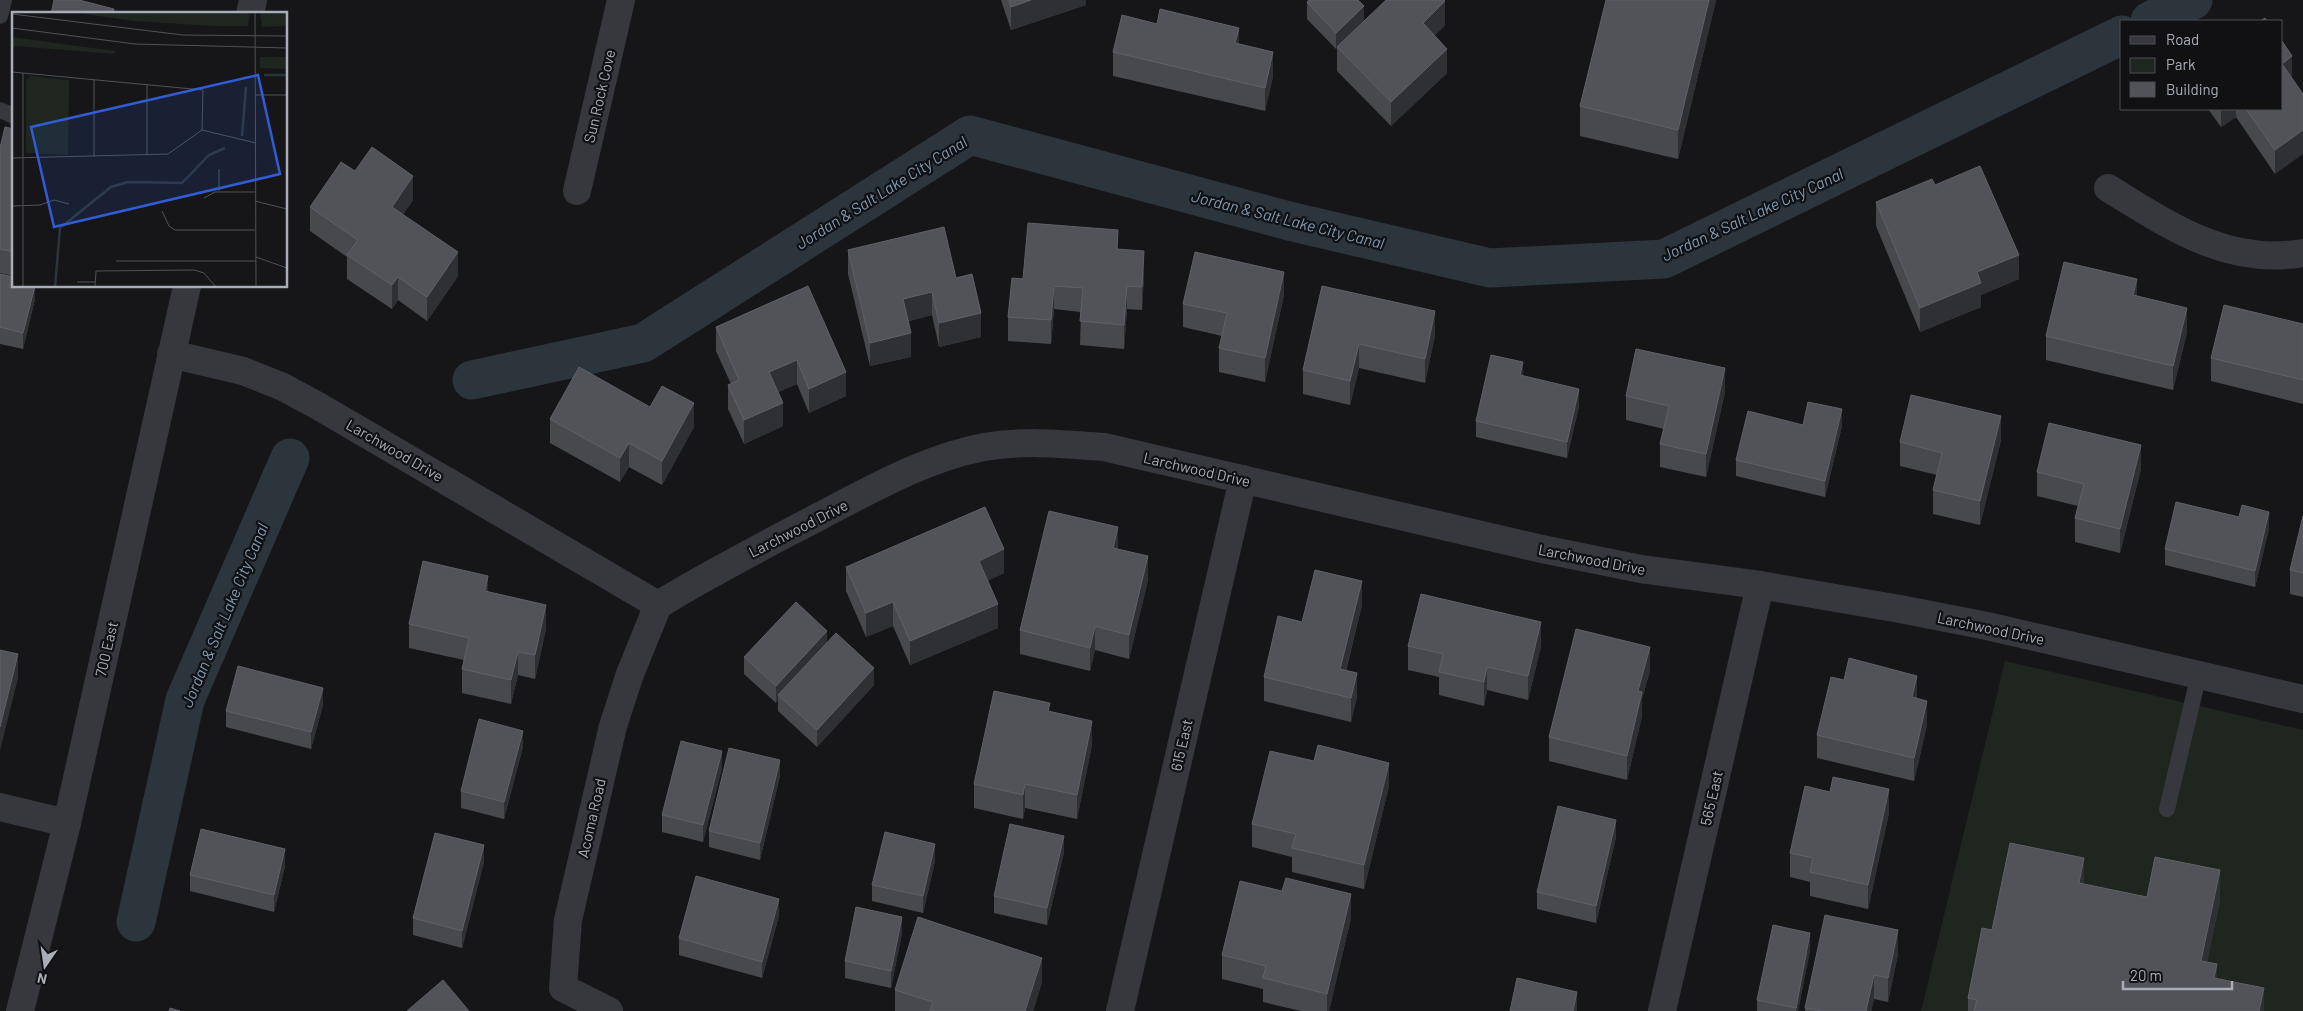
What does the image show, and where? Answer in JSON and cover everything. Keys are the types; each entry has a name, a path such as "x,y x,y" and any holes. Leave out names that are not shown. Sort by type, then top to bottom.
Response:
{"street":[{"name":"Sun Rock Cove","path":"577,191 621,0"},
{"path":"2108,188 2178,232 2216,247 2250,254 2285,256 2303,253"},
{"name":"700 East","path":"20,1011 67,823 187,288"},
{"name":"Larchwood Drive","path":"171,354 243,371 283,387 658,605 704,577 872,489 926,464 984,447 1042,442 1104,447 1592,560 1760,585 1987,626 2303,699"},
{"name":"615 East","path":"1120,1011 1243,479"},
{"name":"565 East","path":"1662,1011 1760,585"},
{"name":"Acoma Road","path":"609,1011 563,988 568,920 613,726 630,674 658,605"},
{"path":"0,807 67,823"}],"lane":[{"path":"0,16 4,0"},
{"path":"0,110 12,115"},
{"path":"2167,809 2199,674"}],"green space":[{"path":"2005,661 2303,730 2303,1011 1921,1011"}],"building":[{"path":"54,0 79,0 114,9 113,12 51,12"},
{"path":"1009,0 1031,0 1011,7"},
{"path":"1309,0 1358,0 1364,6 1336,33 1307,2"},
{"path":"1386,0 1445,1 1423,23 1447,49 1391,102 1337,47"},
{"path":"1606,0 1709,0 1678,130 1580,106"},
{"path":"1160,9 1239,28 1235,43 1273,52 1265,88 1113,52 1122,15 1157,24"},
{"path":"2283,42 2292,56 2283,63"},
{"path":"2283,65 2303,94 2303,130 2275,150 2247,110 2283,110"},
{"path":"5,127 12,129 12,252 0,249 0,148"},
{"path":"372,147 413,176 392,207 458,252 427,297 398,277 392,285 347,255 358,240 310,207 341,162 355,171"},
{"path":"1980,166 2019,255 1977,272 1981,283 1920,308 1876,202 1932,179 1935,185"},
{"path":"1028,223 1118,230 1117,249 1144,251 1142,287 1127,286 1124,325 1080,321 1083,288 1054,286 1051,320 1008,317 1012,278 1023,279"},
{"path":"944,227 956,278 972,274 981,313 939,323 932,292 903,299 911,333 870,343 848,250"},
{"path":"1195,252 1284,272 1265,358 1219,348 1227,313 1183,304"},
{"path":"2064,262 2137,279 2133,295 2187,308 2173,366 2046,336"},
{"path":"0,274 12,277 12,288 34,288 23,333 0,327"},
{"path":"808,286 846,372 809,389 797,360 769,372 783,403 744,420 728,385 739,380 716,327"},
{"path":"1322,286 1435,311 1425,359 1359,344 1350,381 1303,370"},
{"path":"2224,305 2303,324 2303,380 2211,358"},
{"path":"1636,349 1725,368 1706,454 1660,444 1669,406 1626,396"},
{"path":"1491,355 1523,362 1520,375 1579,389 1567,442 1476,421"},
{"path":"579,367 650,407 662,386 694,403 662,461 629,443 620,458 550,419"},
{"path":"1911,395 2001,416 1980,501 1933,490 1942,453 1900,442"},
{"path":"1808,402 1842,409 1825,481 1736,460 1748,411 1803,425"},
{"path":"2049,423 2141,445 2120,529 2075,518 2084,484 2037,472"},
{"path":"2176,502 2239,517 2242,505 2269,512 2255,571 2165,549"},
{"path":"985,507 1004,549 979,561 998,604 910,641 893,602 866,613 846,567"},
{"path":"1049,511 1118,527 1113,548 1148,556 1129,635 1095,626 1090,648 1020,630"},
{"path":"2303,516 2303,573 2290,570"},
{"path":"423,561 488,576 485,591 546,605 535,655 518,652 511,680 462,669 469,638 409,624"},
{"path":"1315,570 1362,581 1340,669 1357,673 1351,698 1264,677 1278,616 1302,622"},
{"path":"1421,594 1541,622 1528,676 1487,667 1484,682 1439,672 1443,654 1408,646"},
{"path":"796,602 827,631 776,686 744,657"},
{"path":"1576,629 1650,647 1638,691 1642,692 1627,756 1549,737"},
{"path":"836,633 874,668 817,730 778,695"},
{"path":"0,650 18,654 0,727"},
{"path":"1849,658 1917,676 1912,697 1927,701 1914,758 1817,735 1831,677 1844,680"},
{"path":"238,666 323,688 311,732 226,711"},
{"path":"994,691 1050,703 1048,711 1092,721 1077,795 1025,784 1023,795 974,784"},
{"path":"479,719 523,731 504,802 461,791"},
{"path":"681,741 722,751 703,825 662,815"},
{"path":"1318,745 1389,763 1364,865 1292,848 1296,834 1252,824 1270,751 1314,761"},
{"path":"729,748 780,760 760,843 709,831"},
{"path":"1833,777 1889,789 1868,885 1810,872 1813,858 1790,853 1805,786 1830,792"},
{"path":"1558,806 1616,820 1596,906 1537,892"},
{"path":"1010,824 1064,836 1047,908 994,896"},
{"path":"201,829 285,849 274,895 190,875"},
{"path":"885,832 935,844 923,896 872,885"},
{"path":"435,833 484,845 462,931 413,918"},
{"path":"2010,843 2084,858 2079,883 2147,897 2155,857 2220,870 2201,961 2217,964 2214,978 2264,988 2259,1011 1974,1011 1977,1000 1968,998 1982,928 1992,930"},
{"path":"696,876 779,899 762,962 679,938"},
{"path":"1286,878 1351,894 1327,994 1263,978 1266,966 1222,955 1240,881 1282,891"},
{"path":"856,907 902,917 891,971 845,961"},
{"path":"1825,915 1898,930 1888,978 1874,975 1866,1011 1821,1011 1805,1008"},
{"path":"918,917 1042,958 1025,1011 934,1011 930,1010 933,1002 895,990"},
{"path":"1773,925 1810,933 1796,1008 1757,1000"},
{"path":"1517,978 1577,992 1573,1011 1510,1011"},
{"path":"443,980 469,1011 407,1011"},
{"path":"170,1008 180,1011 169,1011"}],"waterway":[{"name":"Jordan & Salt Lake City Canal","path":"2152,20 2193,0"},
{"name":"Jordan & Salt Lake City Canal","path":"472,380 643,343 970,135 1289,221 1490,268 1664,259 2120,36"},
{"name":"Jordan & Salt Lake City Canal","path":"136,922 185,700 290,458"}]}
